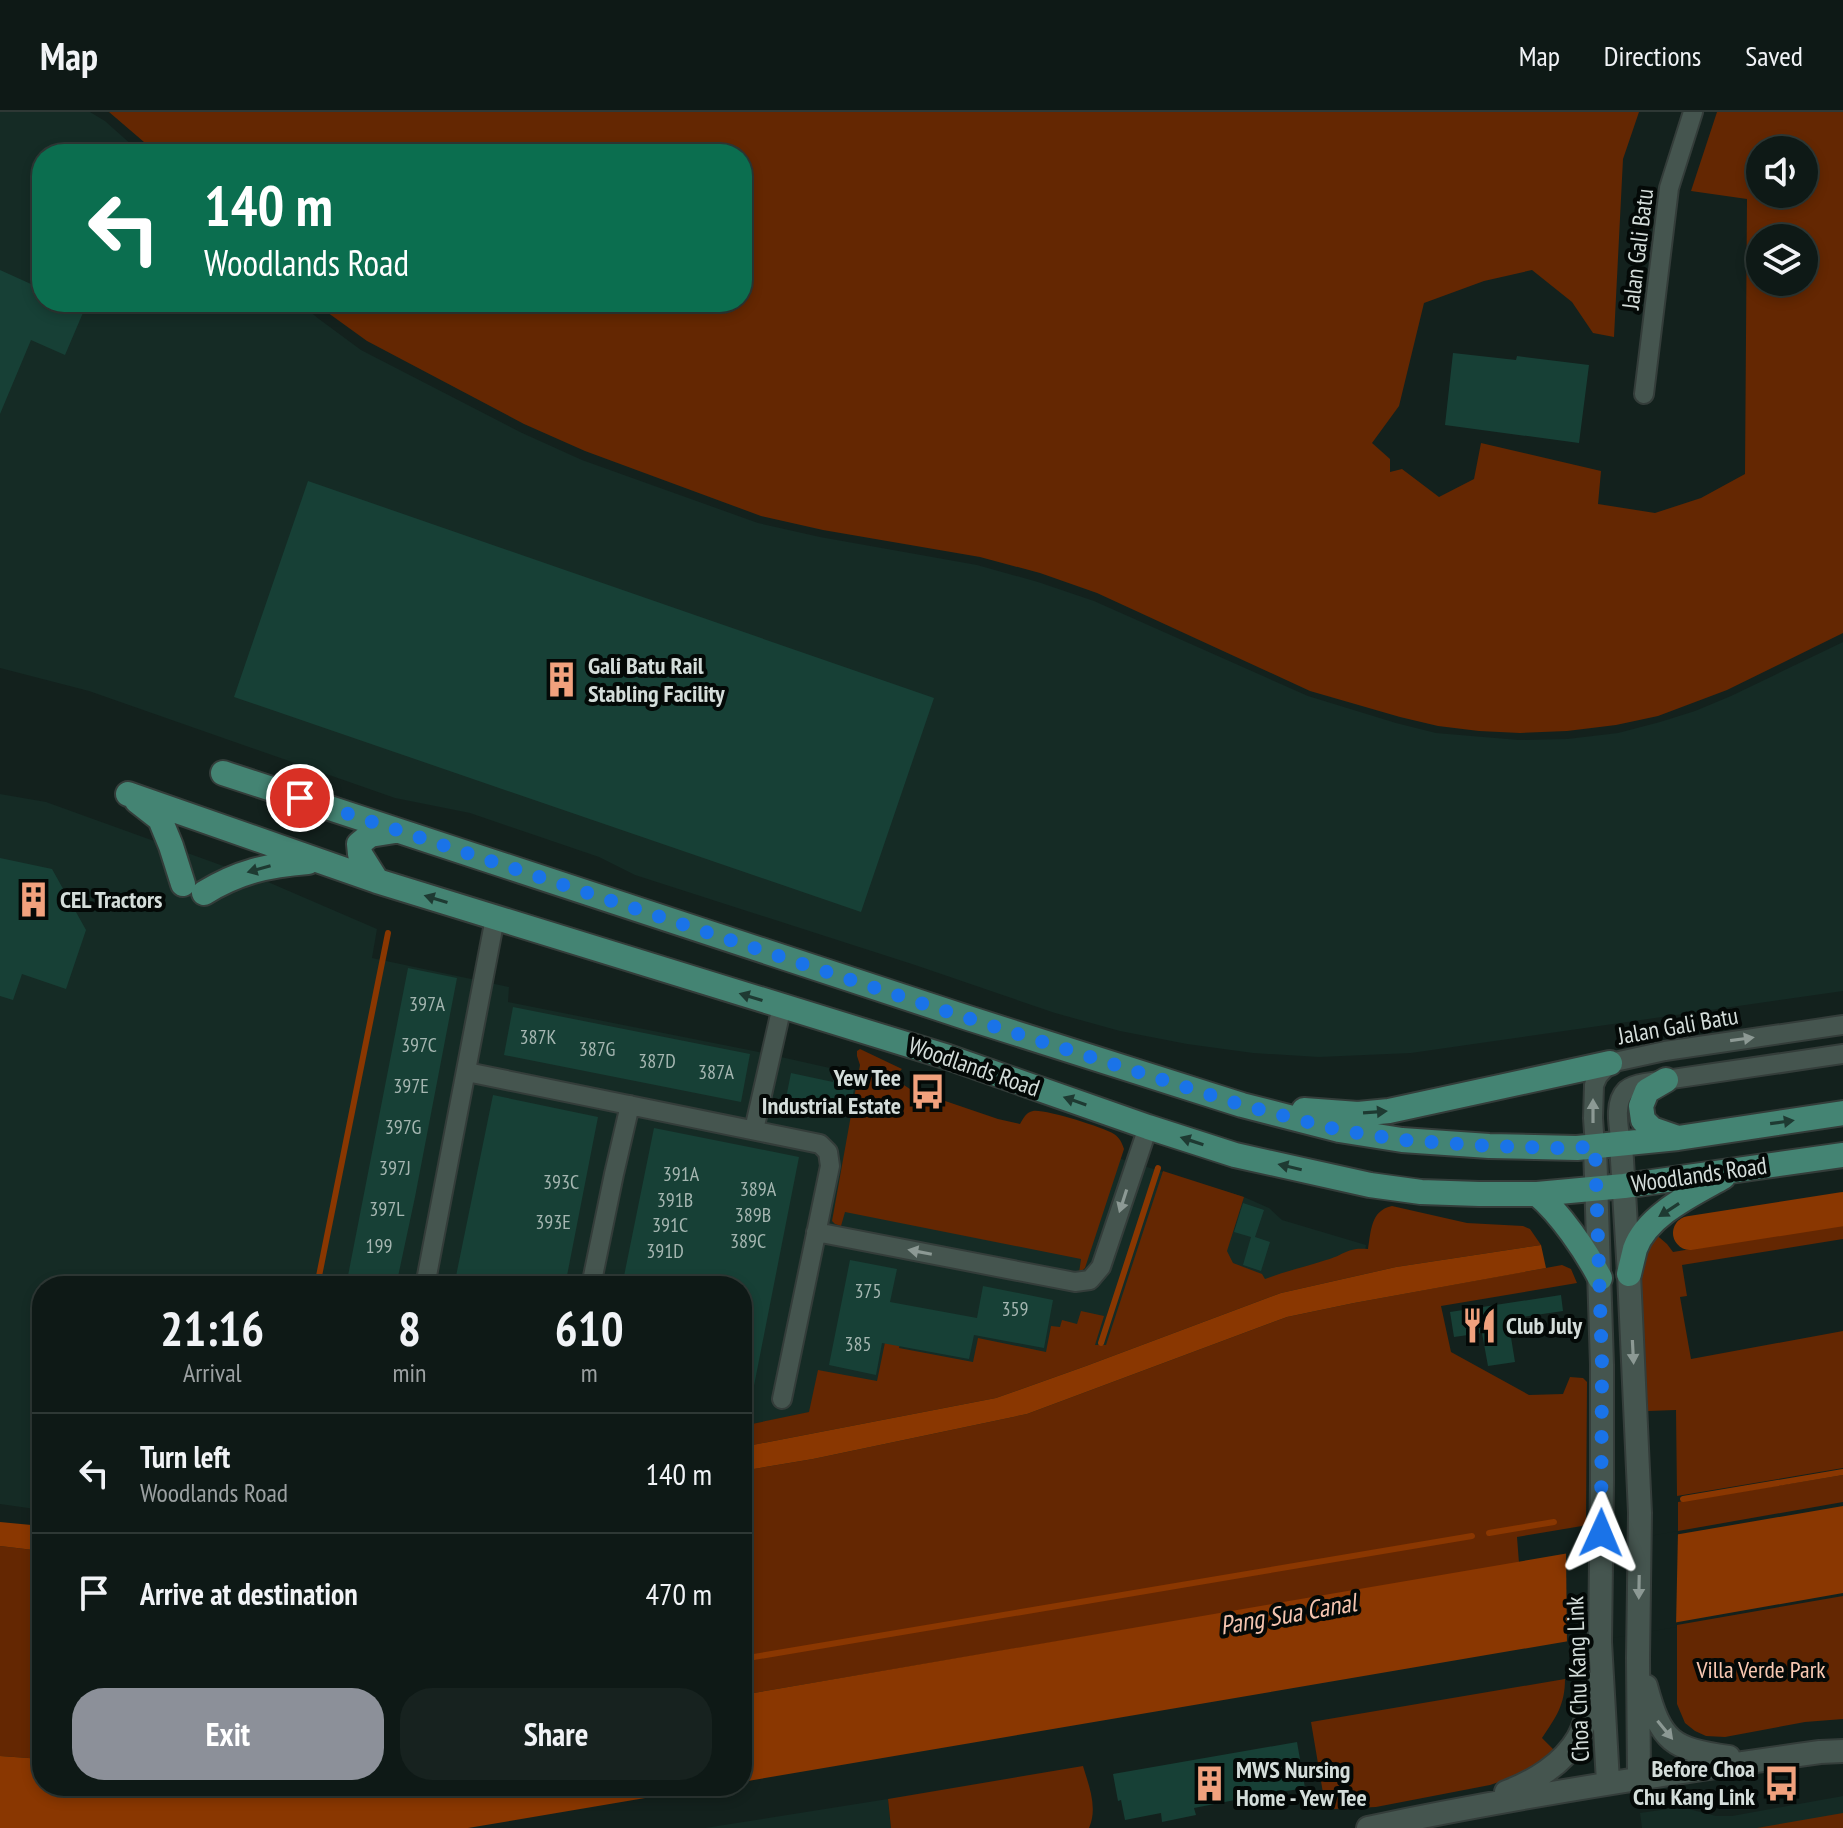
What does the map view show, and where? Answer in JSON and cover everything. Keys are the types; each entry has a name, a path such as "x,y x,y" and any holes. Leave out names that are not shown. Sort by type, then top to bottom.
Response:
{"main road":[{"name":"Woodlands Road","path":"223,773 939,1009 1242,1105 1339,1130 1402,1140 1489,1146 1595,1147 1843,1113"},
{"name":"Woodlands Road","path":"318,861 276,864 193,889 160,819 128,794 377,881 948,1057 1235,1155 1370,1185 1421,1192 1537,1194 1596,1190 1843,1155"},
{"path":"377,881 360,854 359,844 370,835 398,831"},
{"path":"1242,1105 1358,1114 1389,1111 1610,1063"},
{"path":"1666,1080 1647,1091 1641,1106 1643,1120 1652,1129 1678,1138"},
{"path":"1629,1274 1636,1247 1658,1217 1735,1170"},
{"path":"1479,1194 1542,1215 1569,1232"},
{"path":"1537,1194 1551,1206 1586,1253 1600,1278"}],"street":[{"name":"Jalan Gali Batu","path":"1644,394 1669,188 1693,112"},
{"path":"427,1276 495,918"},
{"path":"754,1130 782,1006"},
{"name":"Jalan Gali Batu","path":"1595,1147 1594,1085 1610,1063 1665,1051 1843,1025"},
{"name":"Jalan Gali Batu","path":"1621,1144 1620,1099 1628,1088 1843,1054"},
{"path":"467,1072 820,1144 828,1152 830,1166 782,1399"},
{"path":"593,1276 630,1105"},
{"path":"816,1232 1075,1282 1090,1280 1101,1267 1148,1127"},
{"path":"1621,1144 1640,1538 1639,1777"},
{"name":"Choa Chu Kang Link","path":"1595,1147 1602,1394 1600,1648 1608,1782 1843,1751"},
{"path":"1638,1647 1654,1715 1669,1737 1681,1747 1696,1753 1757,1761"},
{"path":"1472,1806 1537,1777 1577,1740 1585,1723 1600,1648"},
{"path":"1368,1828 1608,1782"}],"shaded area":[{"path":"0,112 90,112 131,144 32,144 32,312 310,312 361,350 520,432 582,460 758,523 977,565 1038,582 1094,601 1308,696 1436,733 1519,740 1618,733 1695,711 1843,642 1843,991 1411,1053 1319,1057 1253,1053 1187,1044 1120,1031 1055,1013 635,875 599,857 470,813 395,798 89,691 0,668"},
{"name":"Yew Tee Industrial Estate","path":"0,794 46,802 268,882 377,929 372,958 509,987 508,1002 861,1075 908,1093 1244,1197 1269,1208 1282,1220 1366,1245 1363,1266 1106,1345 1079,1345 1018,1370 752,1424 752,1276 32,1276 32,1509 0,1504"},
{"path":"1843,1796 1843,1828 1642,1828 1640,1813 1681,1807 1716,1816 1732,1816"},
{"path":"888,1799 891,1828 705,1828"}],"green space":[{"path":"109,112 1639,112 1623,159 1614,337 1593,333 1572,302 1532,270 1484,281 1424,303 1399,406 1372,443 1390,459 1390,472 1402,469 1439,497 1474,479 1481,443 1601,471 1598,504 1655,513 1701,498 1745,474 1746,296 1818,296 1818,224 1747,224 1747,208 1818,208 1818,136 1746,136 1746,199 1691,191 1717,112 1843,112 1843,633 1727,690 1658,716 1616,725 1520,733 1438,726 1400,717 1310,691 1097,593 1040,573 980,557 761,516 585,451 524,424 367,341 327,312 752,312 752,144 146,144"},
{"path":"860,1049 902,1069 893,1078 910,1089 998,1119 1020,1124 1028,1113 1039,1111 1086,1123 1118,1137 1124,1149 1085,1268 1079,1273 1081,1259 845,1212 841,1226 835,1224 832,1221 860,1065 857,1051"},
{"path":"1163,1171 1244,1197 1227,1251 1233,1263 1262,1274 1265,1279 1350,1250 1368,1249 1376,1217 1392,1206 1467,1223 1523,1226 1530,1229 1541,1245 1396,1267 1281,1293 996,1398 752,1445 752,1424 809,1412 818,1370 877,1381 888,1328 902,1331 899,1348 973,1362 978,1338 1046,1352 1051,1326 1060,1327 1062,1320 1077,1324 1081,1311 1104,1316 1095,1345 1106,1345"},
{"path":"1843,1218 1843,1239 1682,1265 1687,1296 1680,1297 1691,1359 1843,1331 1843,1468 1677,1496 1676,1410 1648,1411 1637,1277 1653,1232 1673,1252 1691,1249 1690,1241"},
{"path":"1562,1265 1571,1269 1577,1283 1441,1306 1451,1352 1529,1395 1563,1394 1570,1377 1583,1378 1587,1382 1586,1523 1517,1537 1519,1563 752,1693 752,1469 1027,1414 1287,1317"},
{"path":"1843,1475 1843,1502 1678,1531 1678,1502"},
{"path":"0,1546 32,1550 32,1758 0,1756"},
{"name":"Villa Verde Park","path":"1843,1596 1843,1719 1805,1722 1725,1737 1706,1736 1685,1723 1677,1704 1677,1625"},
{"path":"1565,1679 1561,1704 1542,1738 1555,1751 1523,1774 1490,1785 1376,1807 1334,1809 1332,1798 1324,1799 1311,1722"},
{"path":"1083,1766 1093,1805 1089,1828 891,1828 888,1799"},
{"path":"1843,1813 1843,1828 1757,1828"}],"water":[{"path":"1541,1245 1546,1268 1287,1317 1027,1414 752,1469 752,1445 996,1398 1281,1293 1396,1267"},
{"name":"Pang Sua Canal","path":"1843,1506 1843,1593 752,1780 752,1693"},
{"path":"0,1522 32,1525 32,1550 0,1546"},
{"path":"0,1756 32,1758 32,1796 657,1796 468,1828 0,1828"}],"pier":[{"path":"1678,1531 1676,1627 1567,1646 1566,1551"}],"building":[{"path":"0,270 32,284 32,312 83,312 65,355 31,340 0,414"},
{"path":"1453,353 1516,360 1517,356 1589,365 1579,443 1445,425"},
{"name":"Gali Batu Rail Stabling Facility","path":"308,481 934,698 861,912 234,697"},
{"name":"CEL Tractors","path":"0,858 52,869 86,930 66,989 22,974 13,1000 0,996"},
{"path":"408,968 457,978 398,1276 348,1276"},
{"path":"513,1007 750,1054 741,1102 504,1055"},
{"path":"791,1073 833,1082 833,1079 855,1083 850,1111 809,1103 806,1118 783,1113"},
{"path":"493,1095 598,1117 567,1276 456,1276"},
{"path":"654,1128 799,1157 752,1396 752,1276 624,1276"},
{"path":"1243,1203 1264,1210 1255,1237 1270,1242 1261,1271 1243,1265 1251,1237 1234,1232"},
{"path":"850,1260 897,1269 890,1302 977,1318 983,1286 1053,1300 1044,1348 974,1335 969,1359 882,1343 876,1375 829,1365"},
{"name":"Club July","path":"1561,1295 1563,1311 1508,1319 1515,1362 1488,1366 1482,1333 1454,1337 1450,1312"},
{"name":"MWS Nursing Home - Yew Tee","path":"1297,1742 1305,1788 1268,1794 1270,1803 1236,1809 1235,1800 1194,1808 1196,1815 1162,1822 1161,1813 1125,1820 1113,1774"}],"waterway":[{"path":"319,1276 388,933"},
{"path":"1101,1343 1158,1168"},
{"path":"1690,1233 1843,1209"},
{"path":"1683,1499 1843,1472"},
{"path":"1489,1533 1554,1522"},
{"path":"752,1657 1472,1536"}],"place":[{"name":"Gali Batu Rail Stabling Facility","path":"562,680"},
{"name":"CEL Tractors","path":"34,900"},
{"name":"Yew Tee Industrial Estate","path":"927,1092"},
{"name":"Club July","path":"1480,1326"},
{"name":"Before Choa Chu Kang Link","path":"1781,1783"},
{"name":"MWS Nursing Home - Yew Tee","path":"1210,1784"}],"route":[{"path":"300,798 939,1009 1242,1105 1339,1130 1402,1140 1489,1146 1595,1147 1602,1365 1601,1533"}]}
